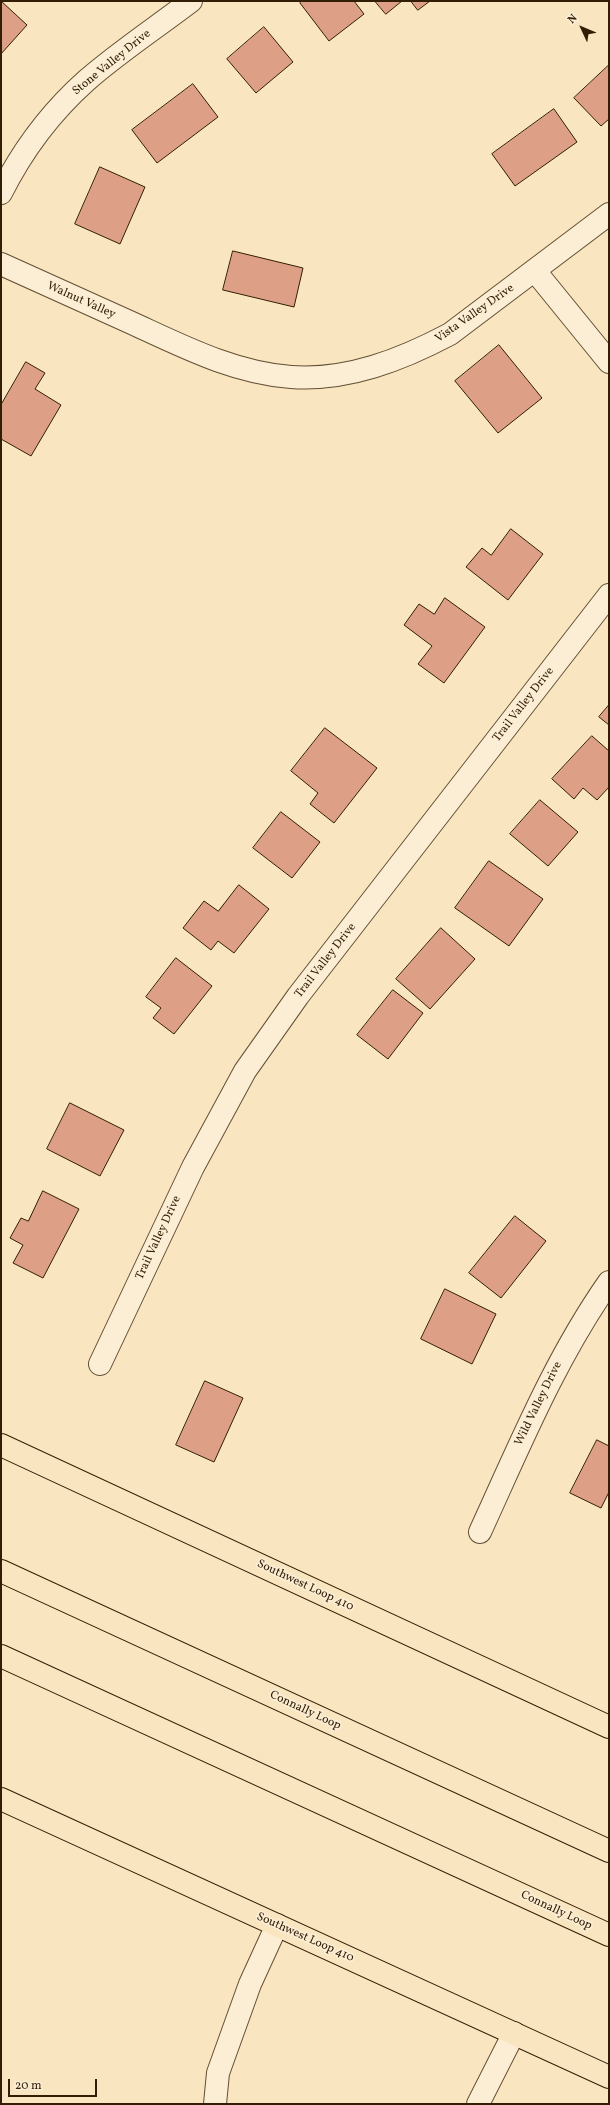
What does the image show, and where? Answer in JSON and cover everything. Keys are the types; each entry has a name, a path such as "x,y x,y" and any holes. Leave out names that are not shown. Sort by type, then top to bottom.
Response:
{"main road":[{"name":"Southwest Loop 410","path":"1,1446 609,1727"},
{"name":"Connally Loop","path":"1,1571 609,1851"},
{"name":"Connally Loop","path":"1,1656 609,1935"},
{"name":"Southwest Loop 410","path":"1,1799 514,2032 609,2077"}],"street":[{"name":"Stone Valley Drive","path":"1,193 10,174 32,140 58,108 87,80 192,1"},
{"name":"Vista Valley Drive","path":"162,337 204,356 254,372 292,377 321,377 349,373 390,362 421,350 450,334 536,271 609,214"},
{"name":"Walnut Valley","path":"1,264 162,337"},
{"path":"536,271 609,362"},
{"name":"Trail Valley Drive","path":"100,1364 193,1167 245,1071 303,990 609,595"},
{"name":"Wild Valley Drive","path":"480,1532 553,1373 585,1316 609,1282"},
{"path":"215,2104 218,2073 250,1984 277,1925"},
{"path":"478,2104 514,2032"}],"building":[{"path":"1,1 27,25 1,54"},
{"path":"302,1 354,1 364,14 329,41 300,3"},
{"path":"375,1 402,1 386,14"},
{"path":"411,1 430,1 418,10"},
{"path":"264,27 293,62 256,93 227,59"},
{"path":"609,65 609,119 601,126 574,98"},
{"path":"193,84 218,117 157,163 132,130"},
{"path":"554,109 577,142 515,186 492,154"},
{"path":"100,167 145,187 120,244 75,224"},
{"path":"233,251 303,268 294,307 223,290"},
{"path":"499,345 542,398 498,433 455,381"},
{"path":"26,362 45,373 35,389 61,405 31,456 1,439 1,405"},
{"path":"511,529 543,554 508,600 466,567 482,548 491,555"},
{"path":"445,598 485,627 444,683 418,664 432,646 404,625 419,604 434,614"},
{"path":"609,705 609,725 599,717"},
{"path":"325,728 377,768 334,823 310,804 318,793 291,771"},
{"path":"592,736 609,751 609,787 597,800 583,788 574,799 552,779"},
{"path":"540,800 578,832 548,866 510,834"},
{"path":"281,812 320,842 292,878 253,848"},
{"path":"489,861 543,899 509,946 455,908"},
{"path":"239,885 269,909 234,953 218,941 211,950 183,928 204,901 218,911"},
{"path":"441,928 475,959 430,1009 396,979"},
{"path":"176,958 212,986 174,1034 153,1018 161,1008 146,997"},
{"path":"393,990 423,1013 388,1059 357,1035"},
{"path":"70,1103 124,1130 100,1176 47,1149"},
{"path":"43,1191 79,1209 43,1278 13,1263 23,1245 10,1238 21,1218 28,1221"},
{"path":"515,1216 546,1241 501,1298 469,1273"},
{"path":"445,1289 496,1314 472,1364 421,1339"},
{"path":"205,1381 243,1398 214,1462 176,1445"},
{"path":"597,1440 609,1446 609,1492 601,1508 570,1493"}]}
